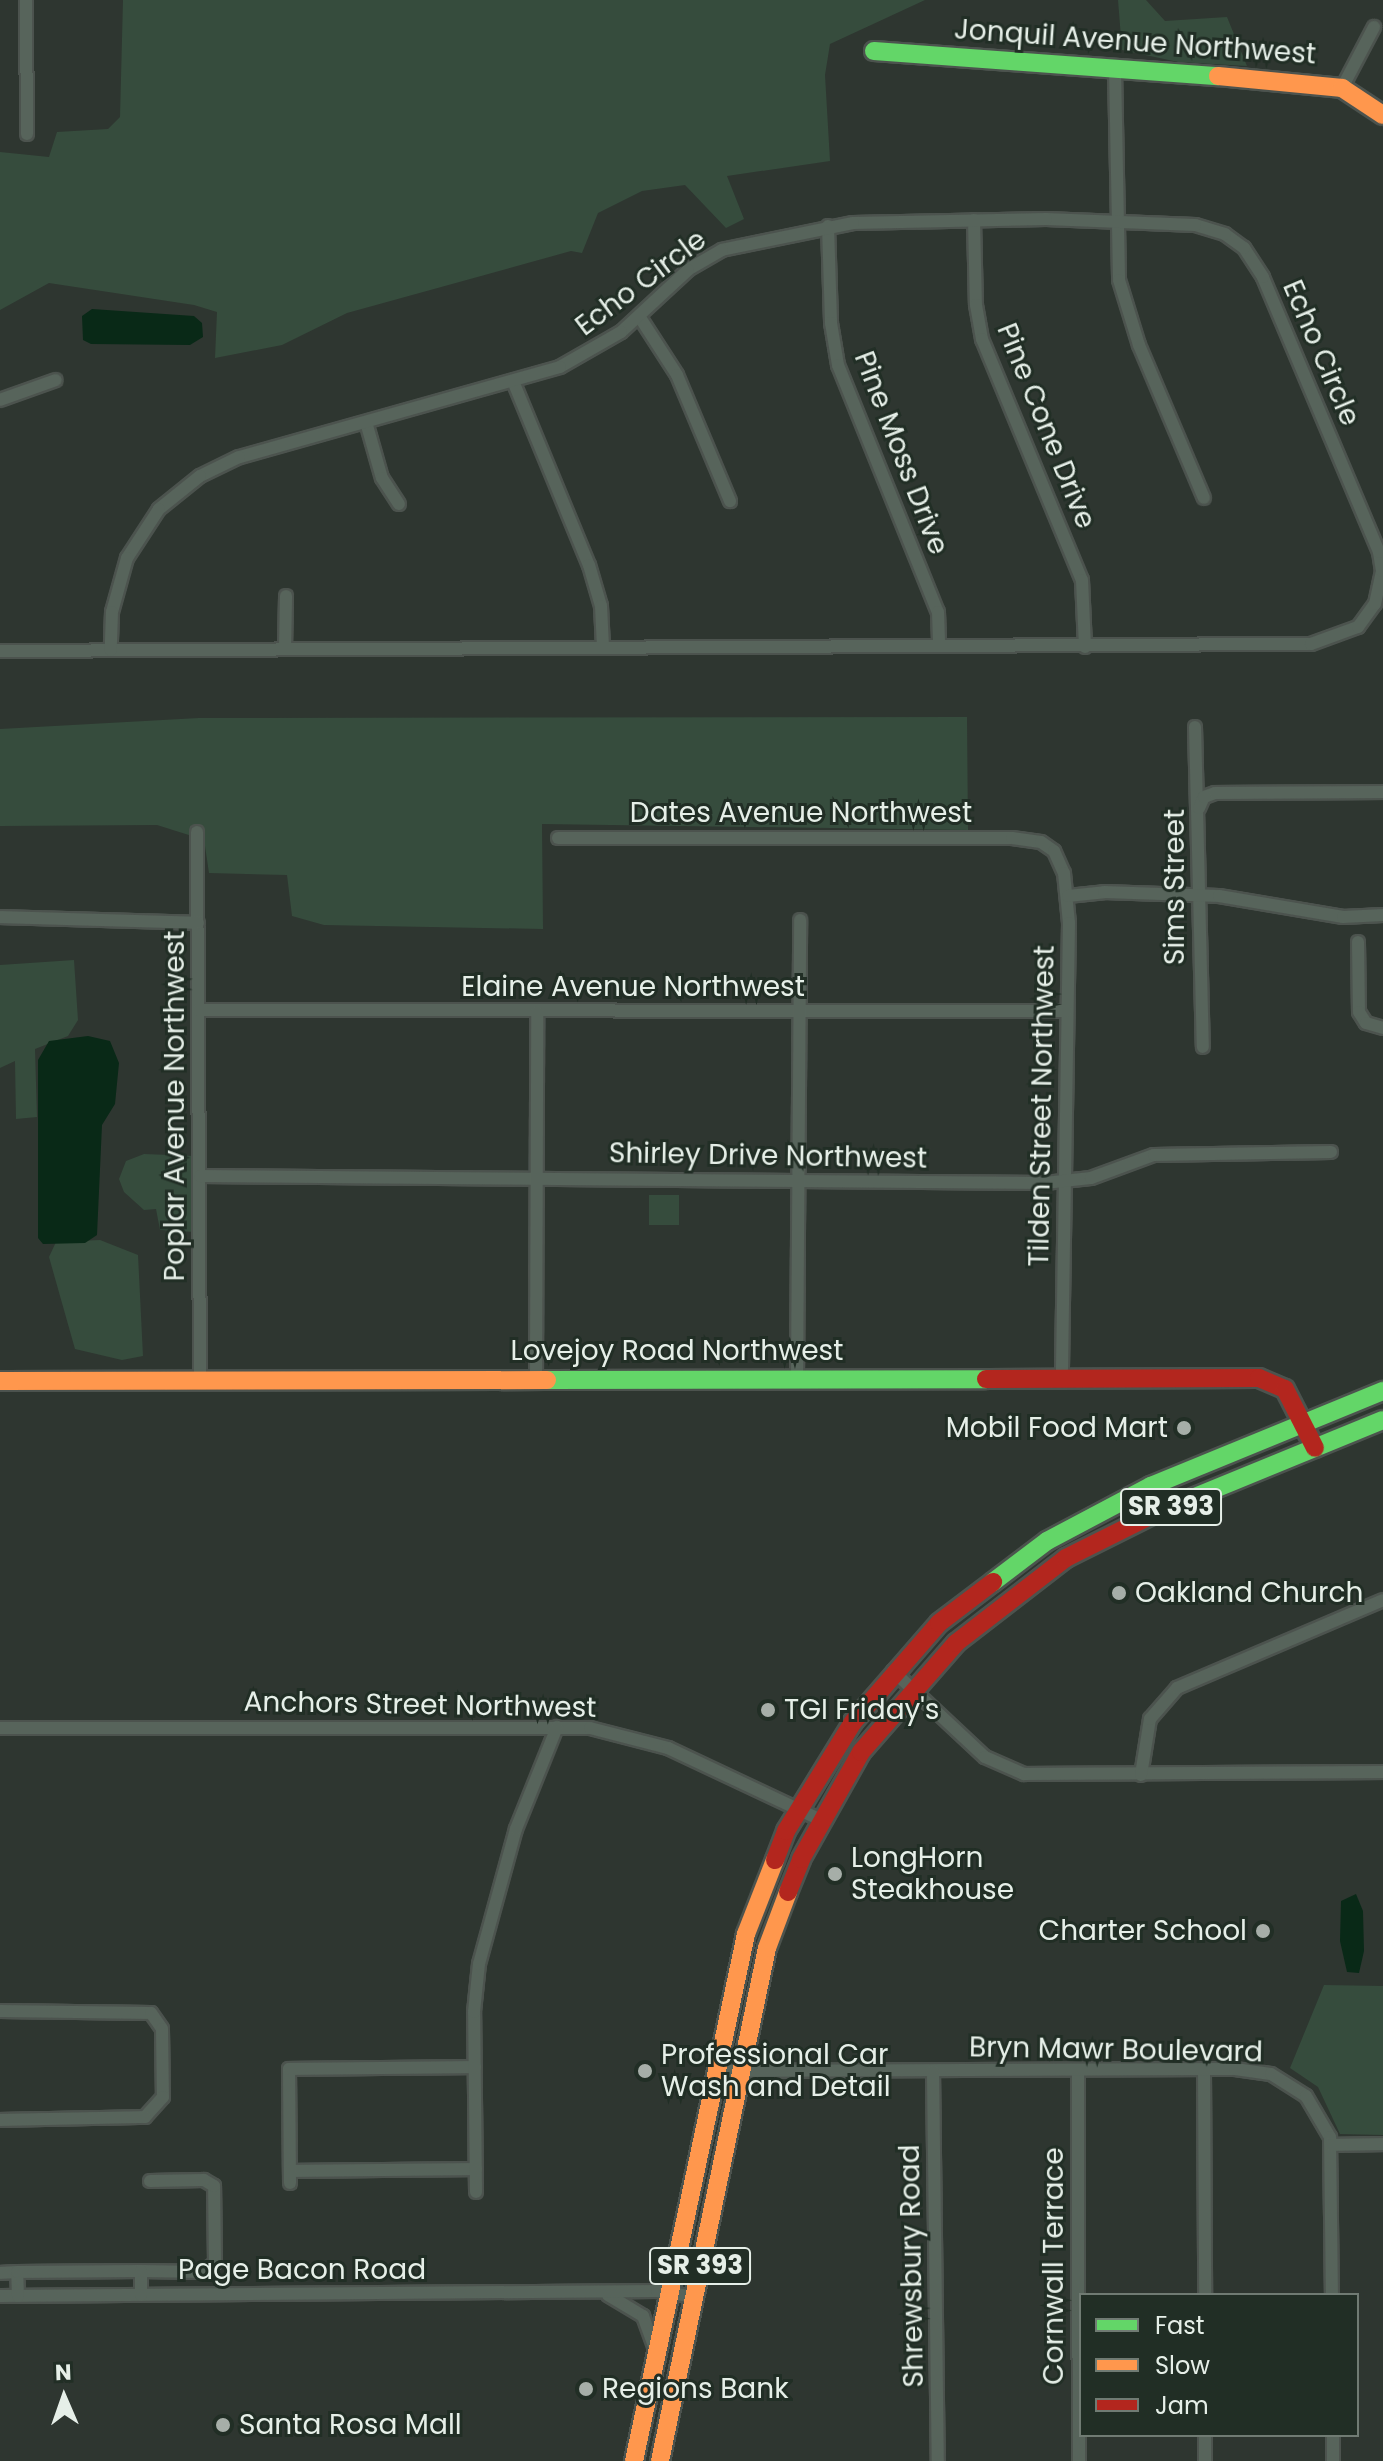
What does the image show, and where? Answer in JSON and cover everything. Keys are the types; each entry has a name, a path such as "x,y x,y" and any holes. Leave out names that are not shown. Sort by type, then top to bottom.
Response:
{"main road":[{"name":"Jonquil Avenue Northwest","path":"874,51 1342,88 1383,115"},
{"name":"Lovejoy Road Northwest","path":"0,1381 1259,1378 1285,1389 1315,1448"},
{"name":"SR 393","path":"634,2461 714,2071 746,1934 799,1809 848,1729 893,1671 939,1623 1042,1544 1141,1491 1383,1391"},
{"name":"SR 393","path":"660,2461 767,1948 821,1820 861,1752 911,1689 966,1634 1056,1565 1150,1515 1383,1420"},
{"path":"1042,1544 1056,1565"}],"street":[{"path":"26,0 27,134"},
{"path":"1342,88 1374,27"},
{"path":"1115,69 1117,221 1125,307 1204,498"},
{"name":"Echo Circle","path":"111,650 112,612 127,558 145,527 182,488 239,457 513,381 582,357 639,316 688,270 722,250 828,226 974,220 1117,221 1211,228 1254,260 1379,552 1381,589 1370,614"},
{"name":"Pine Cone Drive","path":"974,220 982,339 1082,580 1085,647"},
{"name":"Pine Moss Drive","path":"828,226 831,323 838,365 938,612 939,646"},
{"path":"639,316 677,375 730,501"},
{"path":"0,400 56,380"},
{"path":"513,381 597,590 603,647"},
{"path":"366,422 382,478 399,504"},
{"path":"285,649 286,596"},
{"path":"0,651 1085,647 1323,643 1358,627 1370,614 1383,621"},
{"name":"Sims Street","path":"1195,727 1203,1047"},
{"path":"1199,808 1204,797 1215,793 1383,792"},
{"name":"Poplar Avenue Northwest","path":"197,832 200,1380"},
{"name":"Dates Avenue Northwest","path":"558,838 885,836 1044,843"},
{"name":"Tilden Street Northwest","path":"1044,843 1059,858 1068,896 1062,1378"},
{"path":"1068,896 1197,895 1343,917 1383,915"},
{"path":"0,917 198,923"},
{"path":"797,1379 800,920"},
{"path":"1358,942 1359,1012 1366,1023 1383,1028"},
{"name":"Elaine Avenue Northwest","path":"199,1010 1066,1011"},
{"path":"536,1379 537,1012"},
{"name":"Shirley Drive Northwest","path":"200,1176 1064,1182 1091,1178 1154,1155 1331,1152"},
{"path":"1141,1775 1150,1719 1177,1688 1383,1600"},
{"path":"893,1671 985,1757 1011,1770 1046,1777 1383,1772"},
{"path":"476,2192 475,1998 505,1862 557,1727"},
{"name":"Anchors Street Northwest","path":"0,1728 557,1727 646,1740 821,1820"},
{"path":"0,2011 151,2013 162,2029 163,2097 145,2117 0,2120"},
{"path":"475,2067 289,2069 290,2177 476,2169"},
{"name":"Cornwall Terrace","path":"1078,2070 1079,2461"},
{"path":"1204,2070 1205,2293"},
{"name":"Bryn Mawr Boulevard","path":"714,2071 1262,2071 1291,2083 1322,2117 1331,2145 1332,2293"},
{"name":"Shrewsbury Road","path":"933,2071 938,2461"},
{"path":"1331,2145 1383,2144"},
{"path":"0,2273 203,2272 215,2263 214,2186 204,2180 150,2181"},
{"path":"141,2271 141,2295"},
{"path":"17,2272 18,2296"},
{"name":"Page Bacon Road","path":"0,2296 670,2292 693,2297"},
{"path":"605,2294 643,2316 656,2358"},
{"path":"1205,2437 1205,2461"},
{"path":"1333,2437 1333,2461"}],"shaded area":[{"path":"123,0 925,0 830,44 825,75 830,161 727,176 744,219 726,228 685,185 642,191 598,213 582,253 571,251 347,313 282,345 215,358 217,312 194,305 49,283 0,310 0,152 49,157 57,132 108,129 120,117"},
{"path":"1118,0 1146,0 1165,21 1227,17 1247,66 1178,62 1122,50"},
{"path":"92,309 194,316 202,323 203,337 190,345 91,344 83,340 82,316"},
{"path":"967,717 968,830 542,824 543,929 324,925 292,916 287,875 209,873 202,826 192,826 192,836 157,825 0,826 0,729 199,718"},
{"path":"74,960 78,1020 68,1036 35,1049 37,1117 16,1119 15,1061 0,1068 0,965"},
{"path":"88,1036 110,1041 119,1063 115,1104 102,1125 97,1235 85,1243 43,1244 38,1238 38,1060 49,1041"},
{"path":"144,1154 195,1156 195,1232 160,1230 156,1209 144,1210 124,1192 119,1179 126,1161"},
{"path":"649,1195 679,1195 679,1225 649,1225"},
{"path":"100,1240 138,1255 143,1356 122,1360 75,1349 49,1257 56,1242"},
{"path":"1356,1894 1363,1911 1364,1951 1359,1973 1347,1972 1340,1941 1341,1901"},
{"path":"1324,1985 1383,1986 1383,2135 1340,2134 1318,2087 1290,2068"}],"traffic: fast":[{"path":"874,51 1218,76"},
{"path":"547,1380 986,1379"},
{"path":"993,1582 1047,1541 1151,1486 1383,1391"},
{"path":"1156,1513 1383,1420"}],"traffic: slow":[{"path":"1218,76 1342,88 1383,115"},
{"path":"0,1381 547,1380"},
{"path":"634,2461 746,1934 775,1860"},
{"path":"660,2461 767,1948 788,1892"}],"traffic: jam":[{"path":"986,1379 1259,1378 1285,1389 1315,1448"},
{"path":"788,1892 801,1859 861,1752 956,1643 1066,1558 1156,1513"},
{"path":"775,1860 786,1831 853,1722 939,1623 993,1582"}],"place":[{"name":"Mobil Food Mart","path":"1184,1428"},
{"name":"Oakland Church","path":"1119,1593"},
{"name":"TGI Friday's","path":"768,1710"},
{"name":"LongHorn Steakhouse","path":"835,1874"},
{"name":"Charter School","path":"1263,1931"},
{"name":"Professional Car Wash and Detail","path":"645,2071"},
{"name":"Regions Bank","path":"586,2389"},
{"name":"Santa Rosa Mall","path":"223,2425"}]}
